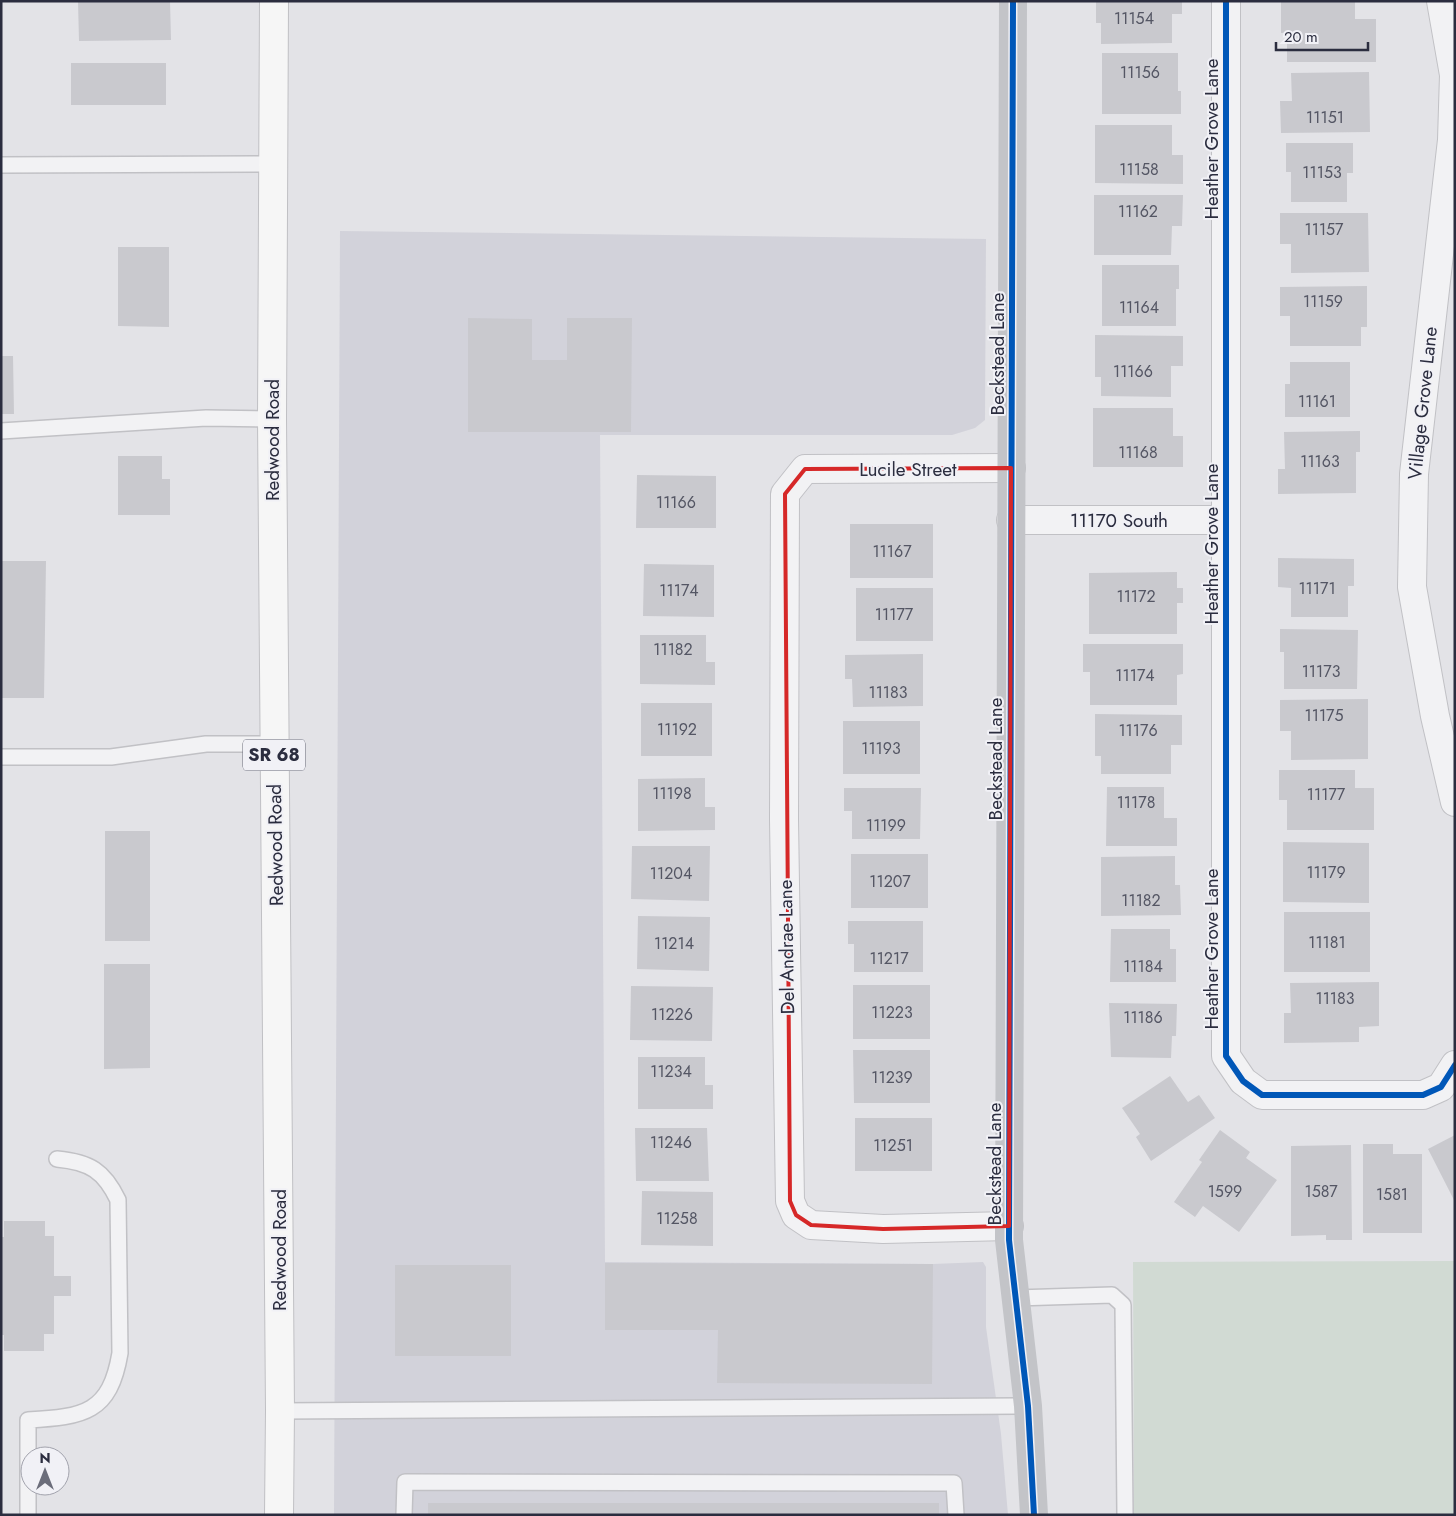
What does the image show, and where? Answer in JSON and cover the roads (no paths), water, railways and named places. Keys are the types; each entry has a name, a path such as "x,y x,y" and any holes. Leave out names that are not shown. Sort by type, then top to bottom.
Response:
{"main road":[{"name":"Redwood Road","path":"274,1 272,419 280,1411 277,1512"}],"street":[{"name":"Beckstead Lane","path":"1013,1 1009,1226 1015,1298 1028,1406 1034,1515"},
{"name":"Heather Grove Lane","path":"1226,1 1226,1056 1243,1081 1262,1095 1423,1095 1441,1087 1455,1065"},
{"name":"Village Grove Lane","path":"1441,1 1454,75 1452,140 1414,474 1412,587 1435,716 1455,802"},
{"name":"Lucile Street","path":"805,469 1011,468"},
{"name":"Del Andrae Lane","path":"805,469 785,494 784,820 790,1201 796,1215 811,1224 883,1229 1009,1226"},
{"name":"11170 South","path":"1011,520 1226,520"}],"lane":[{"path":"1,165 273,164"},
{"path":"1,431 206,418 272,419"},
{"path":"1,757 111,757 206,744 274,744"},
{"path":"28,1515 28,1420 67,1418 97,1405 108,1393 116,1373 120,1353 118,1200 111,1184 100,1172 84,1164 57,1159"},
{"path":"1015,1298 1112,1295 1123,1305 1125,1515"},
{"path":"280,1411 1028,1406"},
{"path":"404,1515 405,1482 465,1482 954,1483 956,1515"}]}
